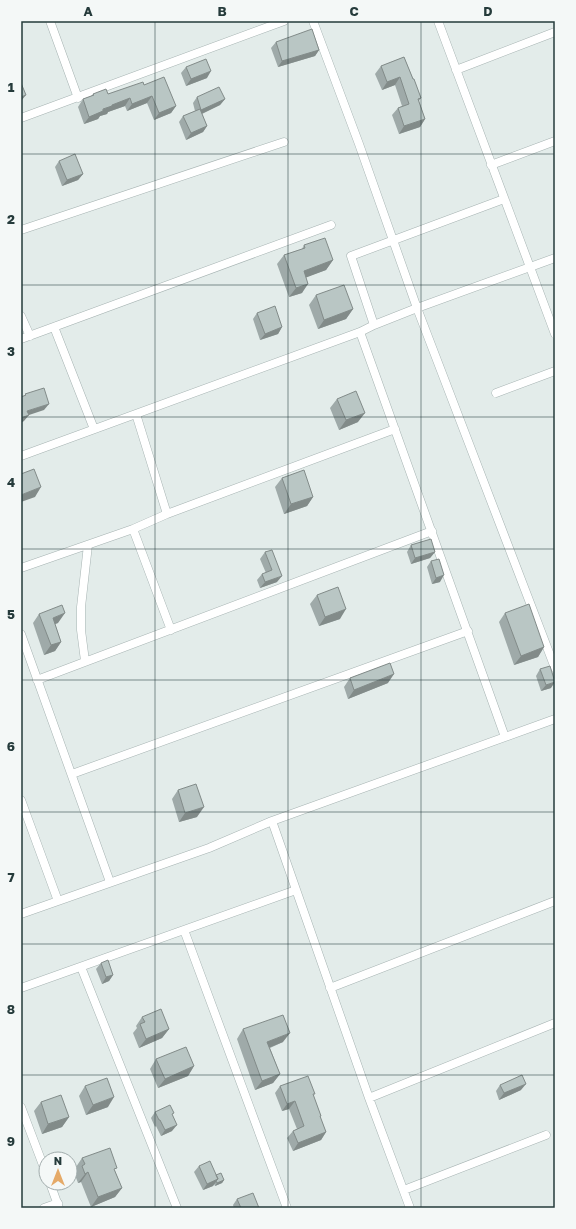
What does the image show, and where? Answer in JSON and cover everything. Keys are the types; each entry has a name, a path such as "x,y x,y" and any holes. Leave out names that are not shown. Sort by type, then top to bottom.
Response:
{"street":[{"path":"50,21 78,98"},
{"path":"21,118 284,21"},
{"path":"312,21 417,308 555,668"},
{"path":"438,21 555,334"},
{"path":"456,70 555,32"},
{"path":"492,165 555,141"},
{"path":"21,230 284,142"},
{"path":"374,325 352,256 504,199"},
{"path":"21,339 332,225"},
{"path":"21,456 360,332 417,308 555,258"},
{"path":"21,316 30,336"},
{"path":"54,327 94,429"},
{"path":"360,332 505,737"},
{"path":"496,393 555,370"},
{"path":"136,414 167,514"},
{"path":"21,568 133,529 167,514 395,429"},
{"path":"133,529 171,630"},
{"path":"38,680 432,531"},
{"path":"85,661 81,630 81,607 88,545"},
{"path":"72,774 468,631"},
{"path":"21,634 110,882"},
{"path":"21,914 209,848 272,821 555,719"},
{"path":"21,800 58,901"},
{"path":"272,821 369,1098 410,1208"},
{"path":"21,988 296,890"},
{"path":"330,988 555,901"},
{"path":"184,930 287,1208"},
{"path":"81,967 177,1208"},
{"path":"369,1098 555,1023"},
{"path":"21,1107 38,1151"},
{"path":"404,1190 546,1135"},
{"path":"44,1208 59,1206 53,1191"}],"building":[{"path":"312,29 319,50 282,61 276,42"},
{"path":"404,57 421,98 418,99 425,119 404,126 398,108 409,104 400,77 387,82 381,66"},
{"path":"206,59 211,71 191,79 186,67"},
{"path":"164,77 176,106 159,113 152,96 132,104 130,98 103,109 103,111 89,117 83,99 106,89 108,94 143,82 144,85"},
{"path":"21,83 26,95 21,97"},
{"path":"219,87 225,99 201,110 197,97"},
{"path":"200,109 207,126 191,133 183,116"},
{"path":"75,154 83,174 67,180 59,161"},
{"path":"325,238 333,260 304,271 308,284 296,288 284,255 305,248 304,245"},
{"path":"344,285 353,309 324,320 316,295"},
{"path":"275,306 282,327 265,334 257,313"},
{"path":"44,388 49,404 27,411 29,415 21,418 21,397 26,395 25,394"},
{"path":"356,391 365,413 346,420 337,399"},
{"path":"34,469 41,487 21,495 21,474"},
{"path":"304,470 313,497 291,504 282,478"},
{"path":"431,539 435,552 415,558 411,545"},
{"path":"272,550 282,576 265,582 262,574 272,570 265,552"},
{"path":"439,559 444,575 436,578 431,561"},
{"path":"338,587 346,609 325,617 317,595"},
{"path":"529,604 544,647 521,656 505,613"},
{"path":"62,605 65,613 53,618 61,642 51,645 39,614"},
{"path":"390,663 394,674 354,690 350,678"},
{"path":"550,666 555,682 546,685 540,669"},
{"path":"196,784 204,807 185,813 178,790"},
{"path":"108,960 113,975 106,977 101,963"},
{"path":"161,1009 169,1029 146,1039 140,1024 145,1022 142,1017"},
{"path":"283,1015 290,1033 267,1042 280,1074 262,1081 243,1029"},
{"path":"186,1047 194,1066 165,1079 156,1059"},
{"path":"522,1075 526,1084 504,1093 500,1085"},
{"path":"308,1076 326,1132 298,1143 293,1131 304,1126 295,1101 287,1104 280,1086"},
{"path":"107,1078 114,1097 93,1105 85,1086"},
{"path":"61,1095 69,1117 48,1124 41,1102"},
{"path":"170,1105 177,1125 165,1130 155,1112"},
{"path":"110,1148 117,1168 114,1169 122,1188 98,1197 88,1172 85,1174 82,1166 85,1164 82,1158"},
{"path":"210,1161 218,1179 207,1184 199,1166"},
{"path":"221,1173 224,1180 217,1183 216,1181 218,1179 216,1175"},
{"path":"253,1193 259,1208 241,1208 237,1199"}]}
